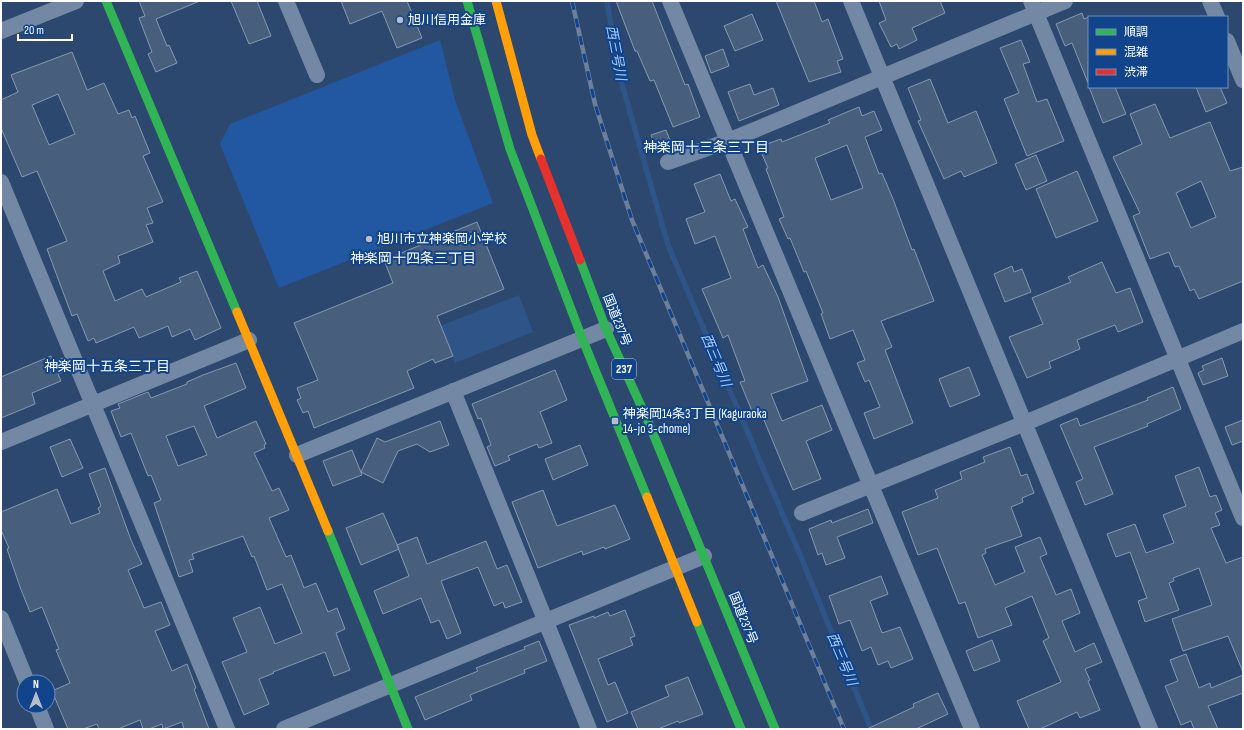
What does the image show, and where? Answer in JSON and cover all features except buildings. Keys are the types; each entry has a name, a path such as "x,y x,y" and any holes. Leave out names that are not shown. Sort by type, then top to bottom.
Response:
{"main road":[{"path":"106,1 297,455 408,729"},
{"name":"237","path":"467,1 510,149 582,338 741,729"},
{"name":"国道237号","path":"496,1 532,135 606,329 647,419 774,729"}],"street":[{"path":"1,31 76,1"},
{"path":"286,1 317,75"},
{"path":"670,1 972,729"},
{"path":"851,1 1150,729"},
{"path":"668,162 728,141 882,76 1033,7 1065,1"},
{"path":"1210,1 1217,16"},
{"path":"1033,7 1243,518"},
{"path":"1228,43 1243,80"},
{"path":"1,182 228,729"},
{"path":"297,455 606,329"},
{"path":"802,512 1025,423 1243,331"},
{"path":"1,442 249,340"},
{"path":"453,391 589,729"},
{"path":"284,729 704,556"},
{"path":"1,618 24,674"},
{"path":"40,714 46,729"}],"shaded area":[{"path":"440,40 455,100 493,203 279,288 220,144 230,124"},
{"path":"519,295 533,332 455,363 440,326"}],"waterway":[{"name":"西三号川","path":"607,1 618,70 668,245 803,562 871,729"}],"railway":[{"path":"572,1 595,104 632,220 844,729"}],"traffic: fast":[{"path":"106,1 237,312"},
{"path":"467,1 510,149 582,338 647,497"},
{"path":"580,260 606,329 647,419 775,729"},
{"path":"328,531 408,729"},
{"path":"697,622 741,729"}],"traffic: slow":[{"path":"496,1 532,135 541,159"},
{"path":"237,312 328,531"},
{"path":"647,497 697,622"}],"traffic: jam":[{"path":"541,159 580,260"}],"place":[{"name":"旭川信用金庫","path":"400,20"},
{"name":"旭川市立神楽岡小学校","path":"369,239"},
{"name":"神楽岡14条3丁目 (Kaguraoka 14-jo 3-chome)","path":"615,421"}],"district":[{"name":"神楽岡十三条三丁目","path":"706,147"},
{"name":"神楽岡十四条三丁目","path":"413,258"},
{"name":"神楽岡十五条三丁目","path":"107,366"}]}
